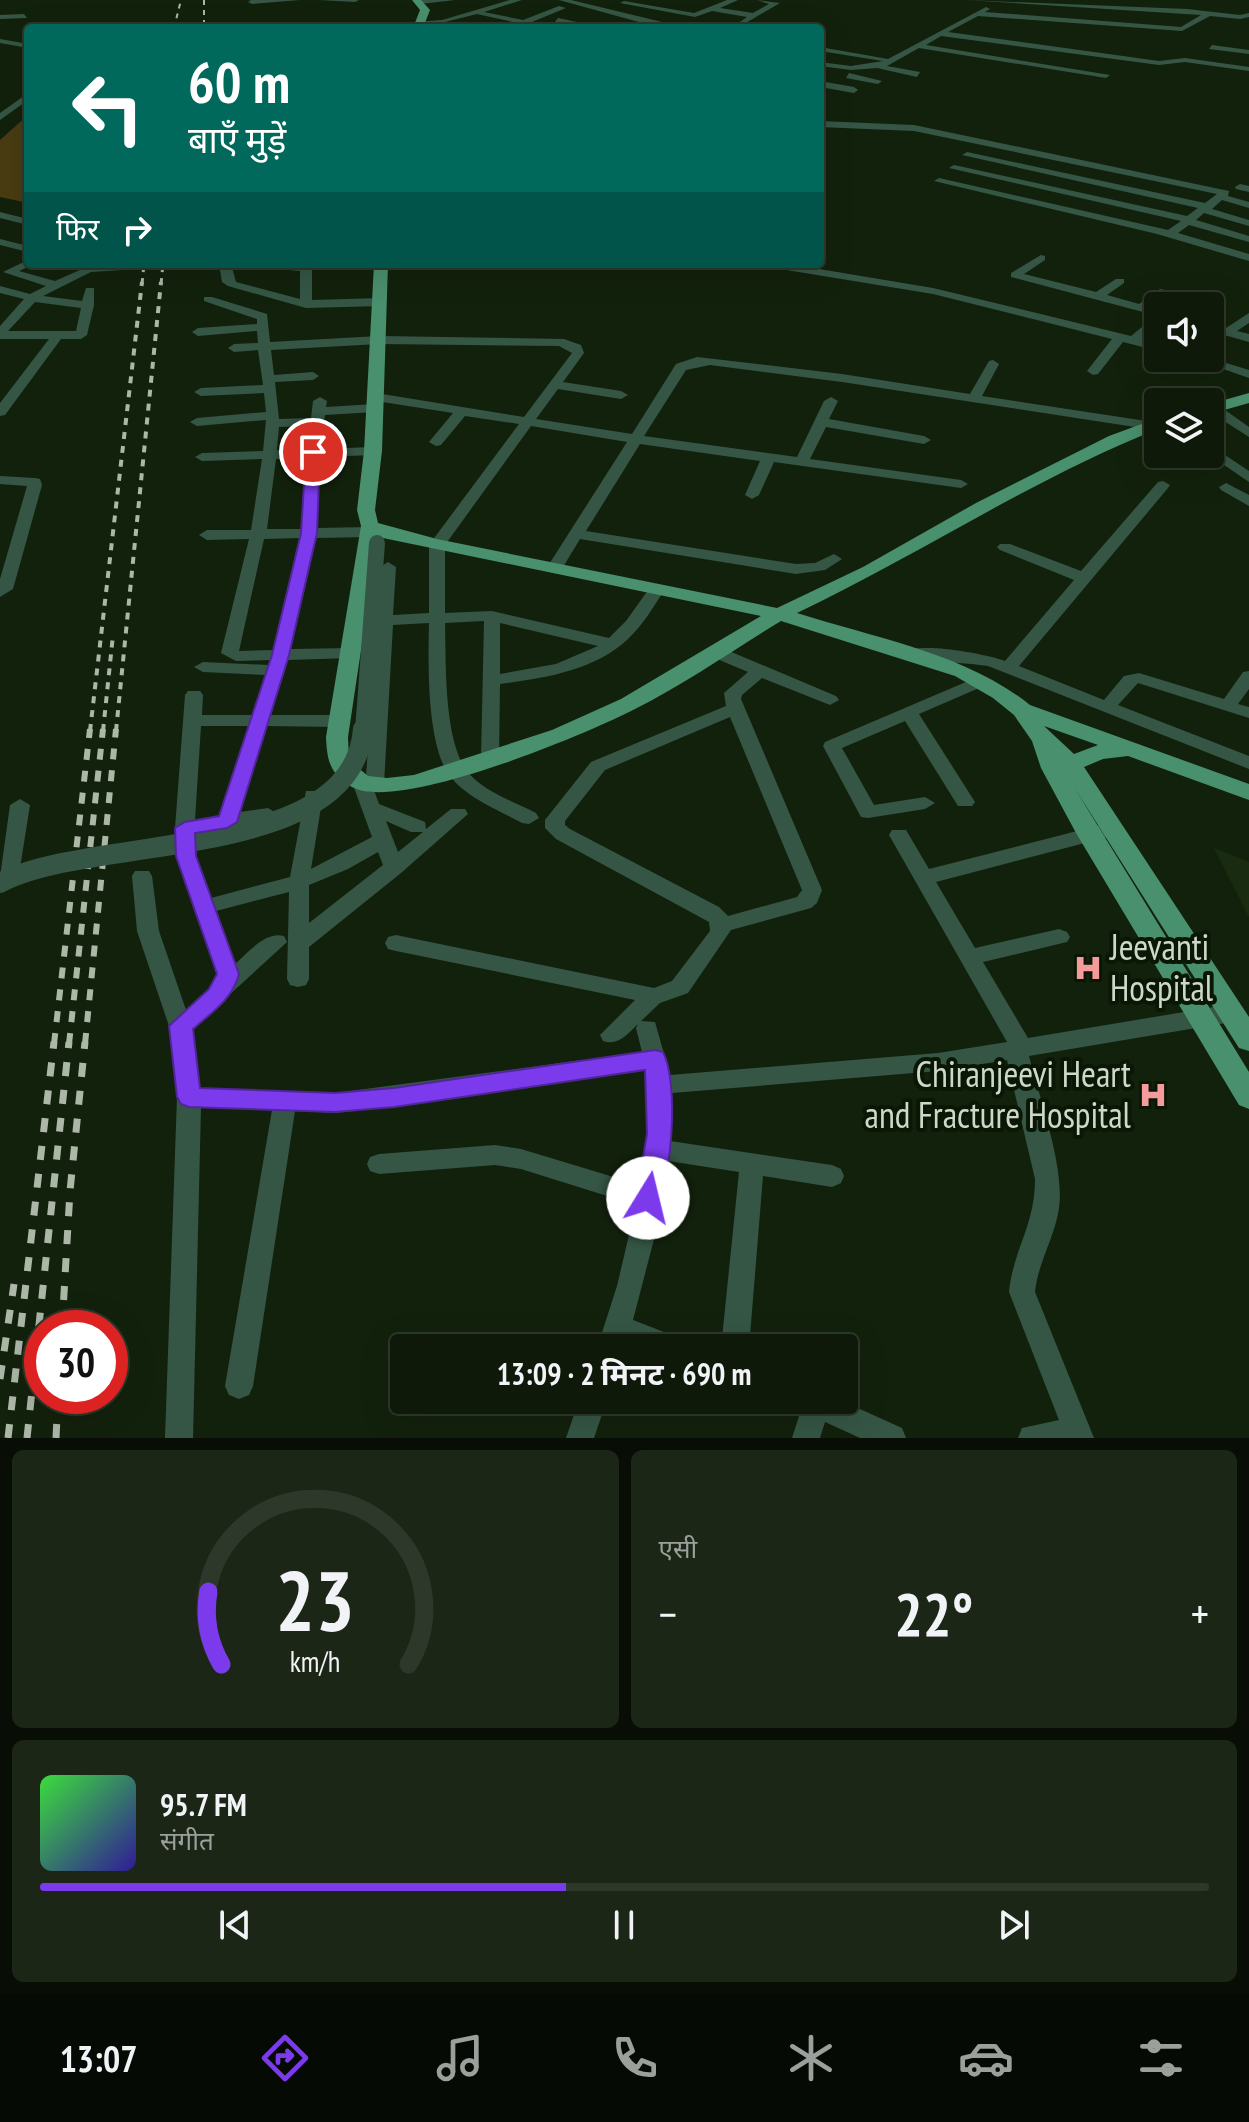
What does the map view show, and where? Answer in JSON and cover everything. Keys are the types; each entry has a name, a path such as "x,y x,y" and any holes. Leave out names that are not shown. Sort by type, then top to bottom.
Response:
{"main road":[{"path":"418,1 425,10 419,24"},
{"path":"381,268 373,451 366,510 374,533 340,721 338,762 368,783 416,782 560,735 629,704 779,614 870,571 982,507 1144,428"},
{"path":"1224,405 1249,398"},
{"path":"374,533 779,614 905,652 980,681 1022,710 1249,792"},
{"path":"1022,710 1043,740 1071,764 1100,831 1200,1019 1249,1097"},
{"path":"1043,740 1052,768 1249,1040"},
{"path":"1071,764 1099,752 1133,750"}],"street":[{"path":"323,0 355,0"},
{"path":"418,1 451,0"},
{"path":"490,0 548,14"},
{"path":"433,24 518,0"},
{"path":"656,0 710,4 730,2 766,9"},
{"path":"744,23 776,3 761,0"},
{"path":"969,0 1054,6 1104,17 1189,25 1210,13"},
{"path":"1146,0 1162,1"},
{"path":"824,65 851,68 879,66 894,61 999,2"},
{"path":"252,6 296,3"},
{"path":"542,5 561,3 599,9 620,7 692,15 710,4 755,16"},
{"path":"516,24 548,14 561,3"},
{"path":"470,4 485,10"},
{"path":"1104,17 1130,4 1246,17"},
{"path":"980,12 1054,6"},
{"path":"620,7 638,20 660,24"},
{"path":"582,24 620,7"},
{"path":"0,11 21,13 0,20"},
{"path":"980,12 1199,19"},
{"path":"474,13 555,24"},
{"path":"500,18 515,13 537,18"},
{"path":"369,24 394,15"},
{"path":"638,20 657,15"},
{"path":"0,20 12,23"},
{"path":"443,22 451,24"},
{"path":"938,36 1153,63 1185,60 1249,69"},
{"path":"938,36 1118,68"},
{"path":"0,41 24,45"},
{"path":"920,46 1106,75"},
{"path":"1212,47 1249,52"},
{"path":"824,49 894,61"},
{"path":"824,49 917,74"},
{"path":"1237,67 1249,61"},
{"path":"824,78 833,74 878,81 851,68"},
{"path":"824,80 854,90"},
{"path":"0,117 24,99"},
{"path":"824,124 914,128 1225,193 1170,234"},
{"path":"960,188 1026,151"},
{"path":"967,155 1206,208 1249,223"},
{"path":"954,168 1189,220 1249,239"},
{"path":"939,181 1170,234 1249,258"},
{"path":"1152,197 1176,182"},
{"path":"1101,200 1118,188"},
{"path":"1222,197 1249,205"},
{"path":"0,215 24,221"},
{"path":"0,225 14,219"},
{"path":"0,242 24,248"},
{"path":"1010,292 1017,272 1041,258"},
{"path":"0,264 16,268"},
{"path":"24,265 10,274 56,285"},
{"path":"2,328 32,298 94,268"},
{"path":"226,268 228,282 232,284 306,304 380,302"},
{"path":"306,268 306,304"},
{"path":"792,268 933,291 1098,296 1144,310"},
{"path":"1098,296 1120,281"},
{"path":"0,289 32,298 88,305"},
{"path":"2,328 57,336 81,335 90,290"},
{"path":"1141,308 1164,291"},
{"path":"1010,292 1144,343"},
{"path":"208,299 261,315 264,327 273,419 270,453 258,534 230,653 278,663"},
{"path":"1228,332 1249,317"},
{"path":"1093,371 1144,326"},
{"path":"198,332 264,327"},
{"path":"1224,331 1249,338"},
{"path":"0,412 7,394 57,336"},
{"path":"234,348 379,340 571,344 578,353 437,545 437,667 444,732 455,769 477,790 529,818"},
{"path":"554,569 681,367 697,361 842,378 1144,423"},
{"path":"974,398 993,364"},
{"path":"1224,366 1249,374"},
{"path":"201,392 313,376"},
{"path":"555,385 621,395"},
{"path":"802,462 831,401"},
{"path":"197,422 273,419 375,402 462,411 635,439 961,484"},
{"path":"227,822 278,663 309,533 313,452 319,411"},
{"path":"436,442 462,411"},
{"path":"1224,417 1249,433"},
{"path":"821,422 924,440"},
{"path":"202,457 373,451"},
{"path":"752,495 769,457"},
{"path":"1224,459 1249,478"},
{"path":"0,480 29,480 35,485 5,589 0,592"},
{"path":"1008,668 1163,485"},
{"path":"1226,487 1249,502"},
{"path":"0,883 57,864 277,824 313,808 335,792 357,762 362,742 374,533 207,535"},
{"path":"576,534 796,569 819,567 834,559"},
{"path":"1005,547 1084,578"},
{"path":"388,567 368,783 371,808 394,868"},
{"path":"492,680 557,668 611,644 635,621 657,589"},
{"path":"490,758 492,616"},
{"path":"385,620 492,616 611,644"},
{"path":"716,652 830,700"},
{"path":"905,652 961,656 1008,668 1249,763"},
{"path":"203,667 278,663 351,653"},
{"path":"722,925 804,903 810,898 812,890 736,708 733,693 760,671"},
{"path":"1228,706 1249,676"},
{"path":"1107,707 1130,680 1139,678 1249,713"},
{"path":"925,803 868,812 832,749 836,743 980,681"},
{"path":"194,695 186,856 228,974 225,985"},
{"path":"396,943 654,996 680,987 721,932 722,925 712,912 563,834 555,828 555,820 598,766 736,708"},
{"path":"909,713 965,802"},
{"path":"192,720 340,721"},
{"path":"185,828 283,810 313,792 344,766"},
{"path":"298,979 287,943 313,792"},
{"path":"0,870 10,868 20,805"},
{"path":"371,808 418,827"},
{"path":"181,1026 225,985 394,868 458,814"},
{"path":"923,878 1100,831"},
{"path":"899,835 1019,1049 1047,1179 1046,1214 1023,1274 1022,1292 1079,1434 1032,1438"},
{"path":"202,907 299,882 338,866 383,839"},
{"path":"142,876 148,931 181,1026 189,1097 179,1438"},
{"path":"969,957 1059,937"},
{"path":"611,1035 654,996"},
{"path":"660,1085 938,1062 1232,1013"},
{"path":"615,1334 657,1149 660,1085 647,1028"},
{"path":"189,1097 335,1103 655,1059"},
{"path":"239,1386 285,1101"},
{"path":"657,1149 832,1176"},
{"path":"379,1164 495,1155 521,1159 648,1198"},
{"path":"736,1334 752,1164"},
{"path":"580,1438 588,1414"},
{"path":"806,1438 811,1414"},
{"path":"839,1414 892,1438"}],"shaded area":[{"path":"24,119 24,202 0,197 0,140"},
{"path":"1214,848 1249,862 1249,917"}],"railway":[{"path":"175,24 181,0"},
{"path":"204,0 204,24"},
{"path":"142,284 144,268"},
{"path":"161,284 163,268"},
{"path":"90,731 142,282"},
{"path":"116,731 161,282"},
{"path":"103,731 113,635"},
{"path":"54,1044 90,729"},
{"path":"69,1044 103,729"},
{"path":"85,1044 116,729"},
{"path":"8,1438 54,1042"},
{"path":"27,1438 69,1042"},
{"path":"63,1310 70,1191 85,1042"},
{"path":"0,1379 14,1284"},
{"path":"56,1438 57,1414"}],"place":[{"name":"Jeevanti Hospital","path":"1088,968"},
{"name":"Chiranjeevi Heart and Fracture Hospital","path":"1153,1095"}],"route":[{"path":"313,452 309,533 281,655 227,822 185,828 186,856 228,974 225,985 217,995 181,1026 189,1097 335,1103 655,1059 660,1085 659,1134 648,1198"}]}
